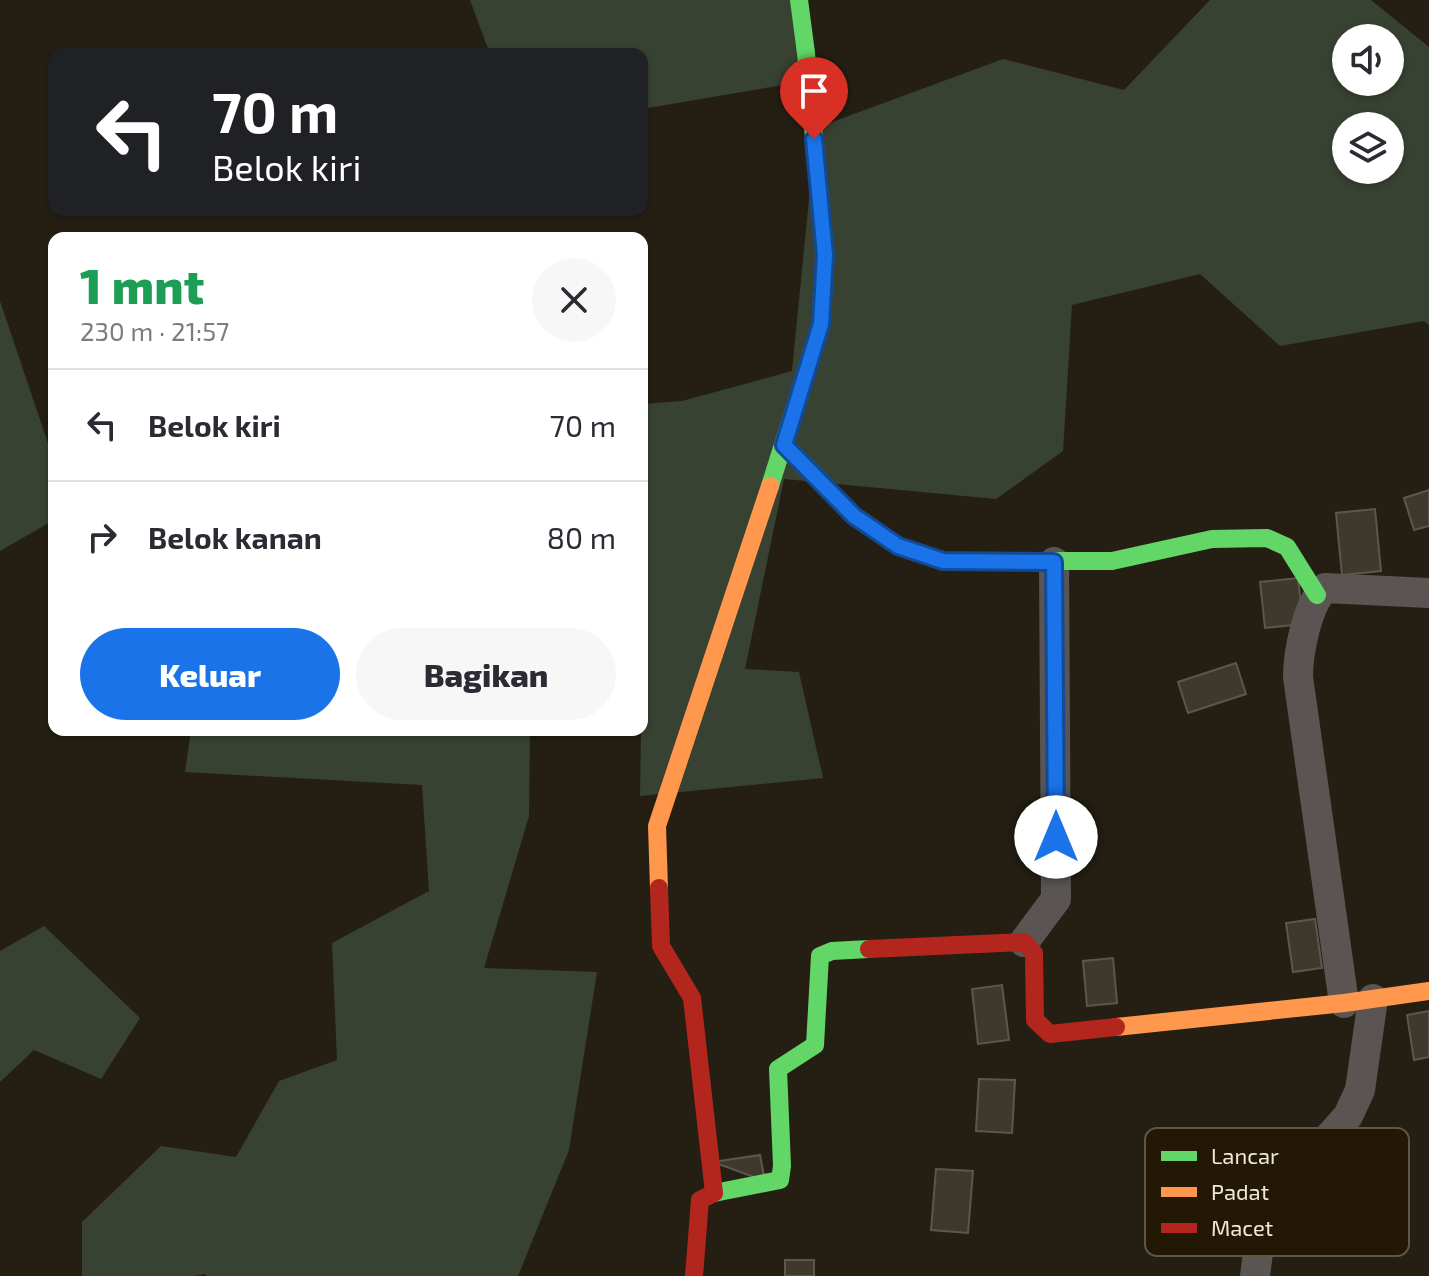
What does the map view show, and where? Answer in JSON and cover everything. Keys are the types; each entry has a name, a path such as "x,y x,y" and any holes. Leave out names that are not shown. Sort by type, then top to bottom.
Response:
{"street":[{"path":"714,1193 692,998 661,946 657,826 784,445 821,324 825,255 799,0"},
{"path":"784,445 854,516 898,546 943,561 1112,561 1212,539 1267,538 1287,547 1317,595"},
{"path":"1024,942 1056,899 1054,562"},
{"path":"1337,1128 1348,1116 1360,1090 1359,1001 1298,677 1298,653 1317,595 1325,588 1429,593"},
{"path":"694,1276 700,1200 714,1193 780,1180 778,1069 815,1045 820,956 832,951 1024,942"},
{"path":"1024,942 1034,953 1035,1020 1050,1034 1429,991"},
{"path":"1255,1276 1258,1256"}],"green space":[{"path":"470,0 805,0 812,80 648,108 648,48 488,48"},
{"path":"1210,0 1371,0 1401,24 1332,24 1332,96 1404,96 1404,27 1429,47 1429,325 1424,321 1280,346 1200,274 1072,305 1063,451 996,499 784,479 745,669 799,672 823,778 640,796 641,736 648,736 648,404 682,401 792,371 816,128 1003,59 1124,90"},
{"path":"0,301 48,443 48,523 0,551"},
{"path":"190,736 530,736 529,816 484,968 597,972 569,1150 518,1276 82,1276 82,1222 161,1146 236,1157 279,1081 337,1060 332,943 429,891 422,785 185,772"},
{"path":"44,926 140,1018 101,1079 34,1050 0,1082 0,951"}],"building":[{"path":"1429,490 1429,526 1414,530 1404,498"},
{"path":"1375,509 1381,571 1342,575 1336,513"},
{"path":"1298,578 1303,624 1265,628 1260,582"},
{"path":"1236,663 1246,694 1188,713 1178,682"},
{"path":"1315,919 1322,968 1293,972 1286,923"},
{"path":"1113,958 1117,1003 1087,1006 1083,961"},
{"path":"1002,985 1009,1040 978,1044 972,989"},
{"path":"1429,1011 1429,1057 1414,1060 1407,1015"},
{"path":"979,1079 1015,1080 1012,1133 976,1131"},
{"path":"760,1155 765,1181 713,1162"},
{"path":"936,1169 973,1171 968,1233 931,1230"},
{"path":"785,1260 814,1260 814,1276 785,1276"}],"traffic: fast":[{"path":"770,486 821,324 825,255 799,0"},
{"path":"1027,561 1112,561 1212,539 1267,538 1287,547 1317,595"},
{"path":"714,1193 780,1180 778,1069 815,1045 820,956 832,951 869,949"}],"traffic: slow":[{"path":"659,888 657,826 770,486"},
{"path":"1116,1027 1429,991"}],"traffic: jam":[{"path":"784,445 854,516 898,546 943,561 1027,561"},
{"path":"659,888 661,946 692,998 714,1193 700,1200 694,1276"},
{"path":"869,949 1024,942 1034,953 1035,1020 1050,1034 1116,1027"}],"route":[{"path":"814,139 825,255 821,324 784,445 854,516 898,546 943,561 1054,562 1056,837"}]}
